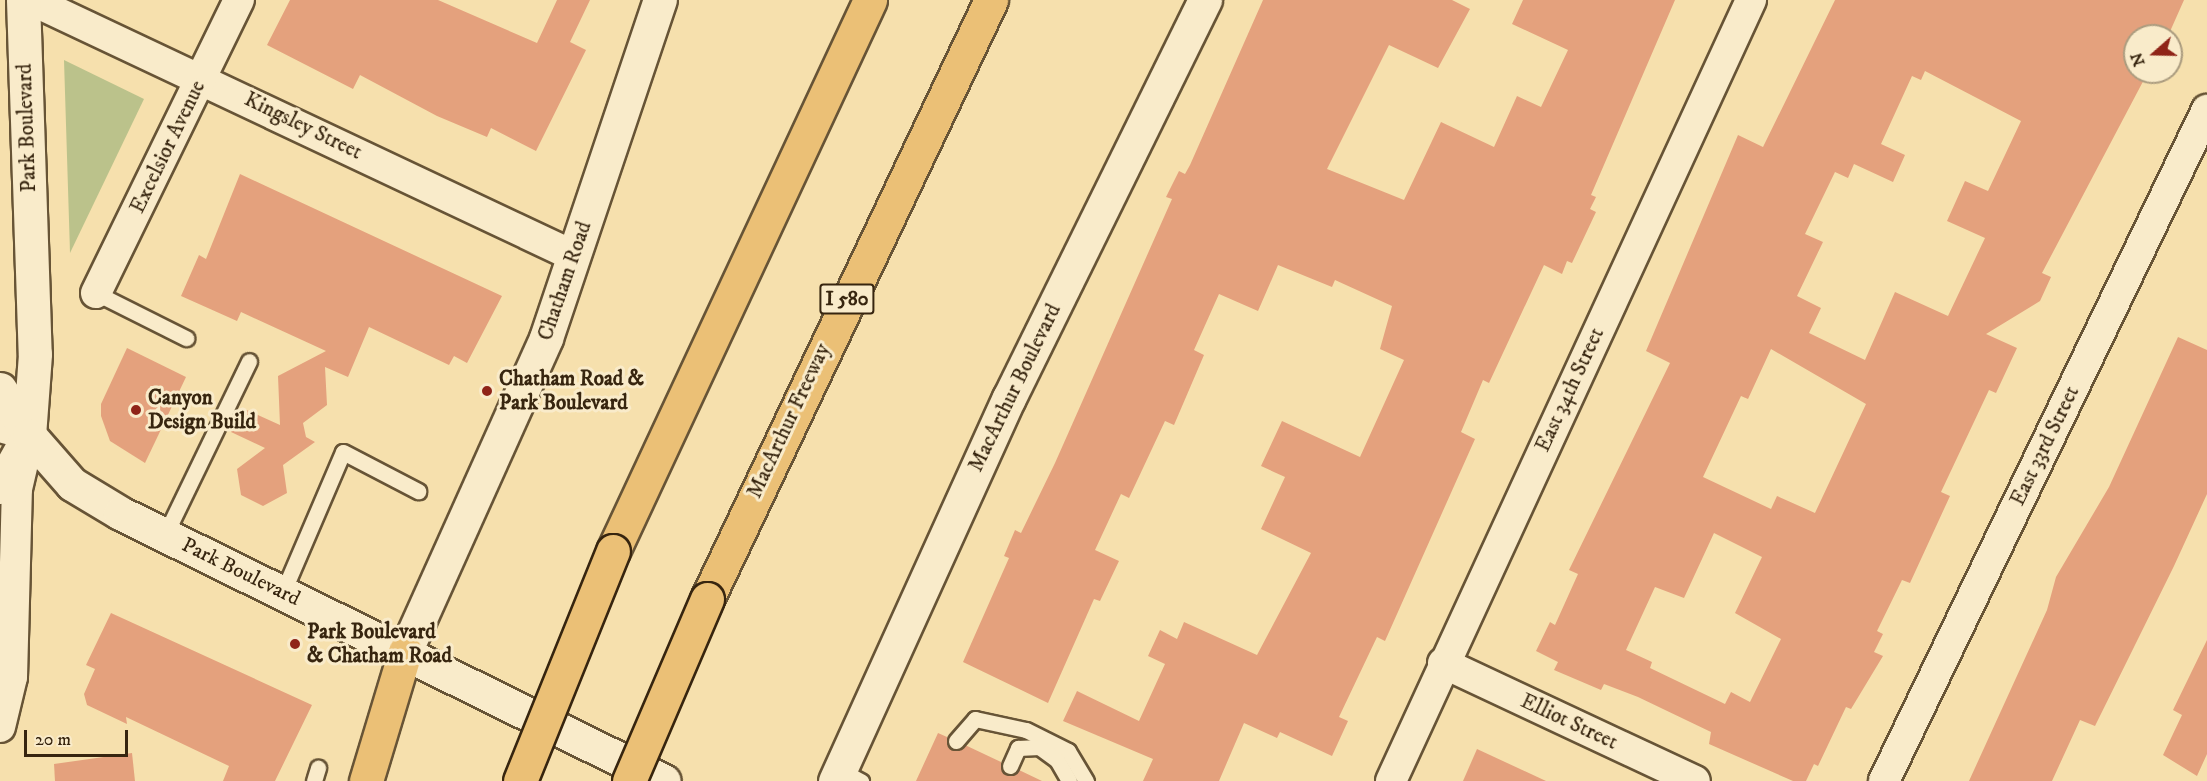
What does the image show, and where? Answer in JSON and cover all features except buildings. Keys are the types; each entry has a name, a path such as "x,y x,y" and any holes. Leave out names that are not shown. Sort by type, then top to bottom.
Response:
{"highway":[{"path":"520,781 614,551 870,0"},
{"name":"MacArthur Freeway","path":"629,781 706,599 991,0"},
{"path":"366,781 405,652"}],"main road":[{"name":"Park Boulevard","path":"15,431 34,354 23,0"},
{"name":"Chatham Road","path":"405,652 512,421 574,256 660,0"},
{"name":"MacArthur Boulevard","path":"846,777 1009,398 1204,0"},
{"name":"Park Boulevard","path":"0,389 15,431 72,484 165,535 664,781"},
{"path":"0,487 15,431"}],"street":[{"name":"Kingsley Street","path":"31,0 202,78 574,256"},
{"name":"Excelsior Avenue","path":"96,293 239,0"},
{"name":"East 34th Street","path":"1391,781 1443,663 1750,0"},
{"name":"East 33rd Street","path":"1884,781 2207,110"},
{"path":"0,451 15,431"},
{"path":"0,727 12,676 18,489 15,431"},
{"name":"Elliot Street","path":"1443,663 1695,781"}],"lane":[{"path":"96,293 186,338"},
{"path":"165,535 249,361"},
{"path":"283,592 343,452 418,491"},
{"path":"956,741 975,718 1026,730 1068,751 1086,781"},
{"path":"1010,766 1018,748 1038,747 1057,760 1069,781"}],"green space":[{"path":"64,60 144,99 70,253"}],"place":[{"name":"Chatham Road & Park Boulevard","path":"487,391"},
{"name":"Canyon Design Build","path":"136,410"},
{"name":"Park Boulevard & Chatham Road","path":"295,644"}]}
